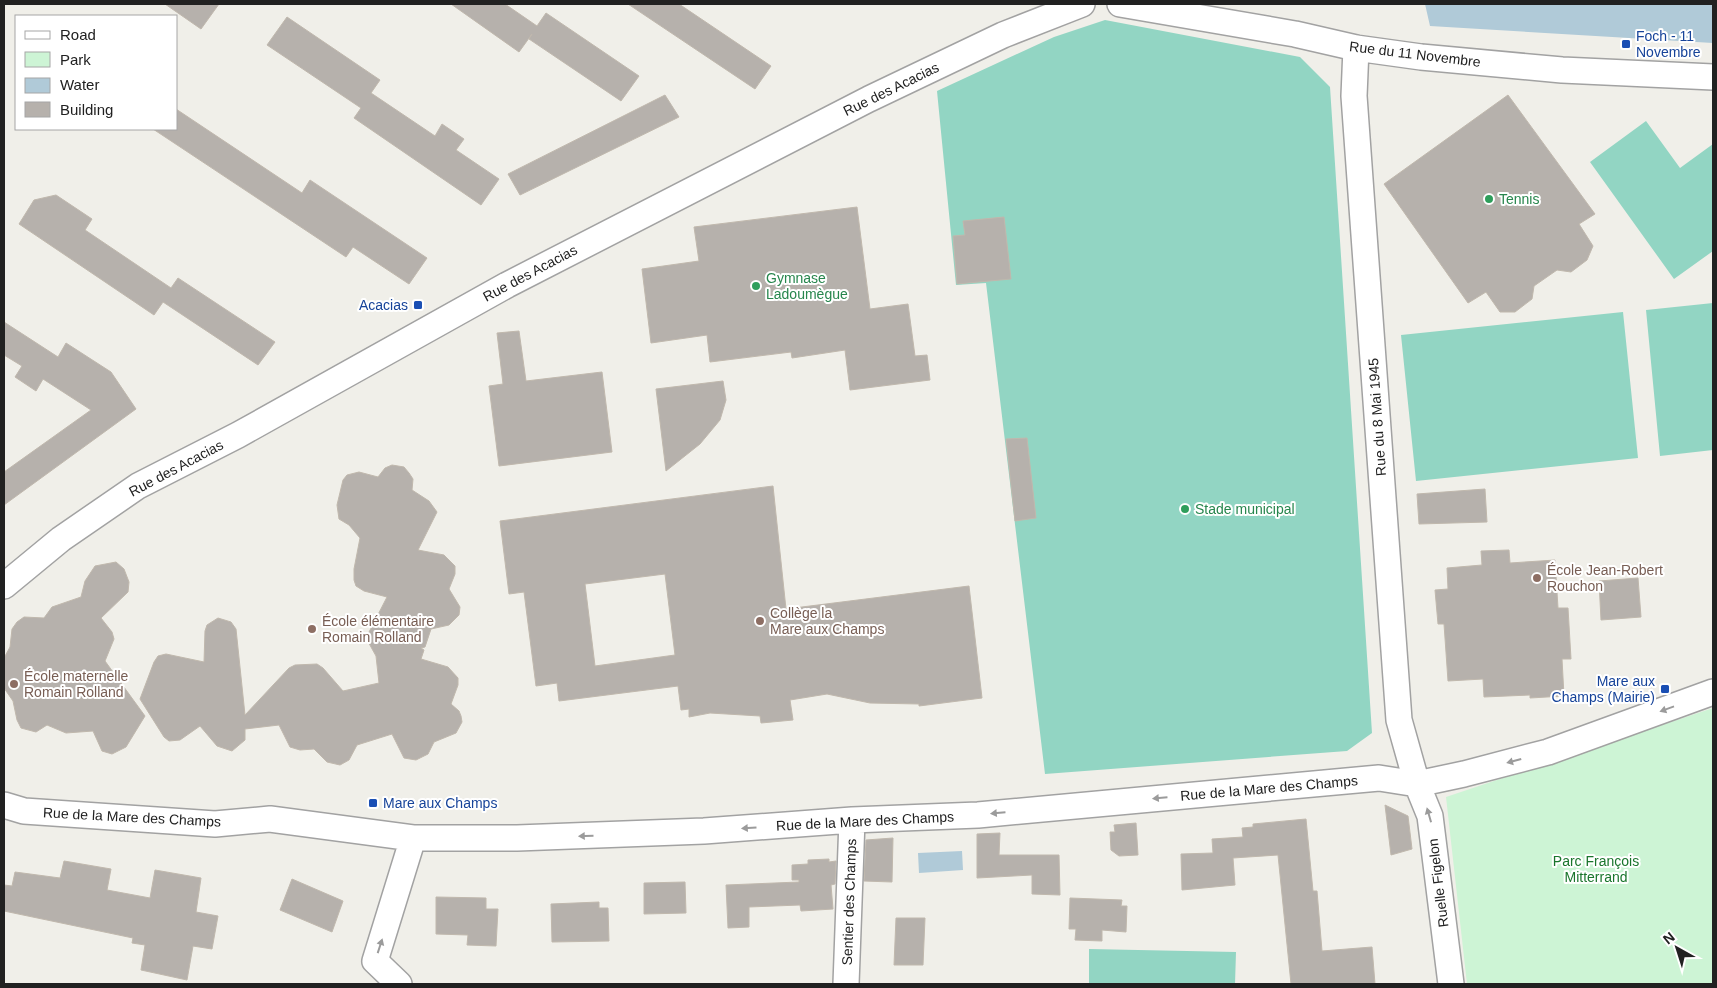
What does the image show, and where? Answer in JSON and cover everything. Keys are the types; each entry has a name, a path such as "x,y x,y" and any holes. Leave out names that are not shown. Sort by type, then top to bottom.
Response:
{"street":[{"name":"Rue des Acacias","path":"4,586 61,539 138,486 238,435 506,285 869,99 1010,32 1082,4"},
{"name":"Rue du 11 Novembre","path":"1120,4 1296,34 1356,48 1562,70 1713,77"},
{"name":"Rue du 8 Mai 1945","path":"1356,48 1354,96 1399,720 1417,784"},
{"name":"Rue de la Mare des Champs","path":"4,804 24,811 215,824 270,819 413,838 517,838 704,831 852,820 978,815 1379,778 1417,784 1548,752 1713,692"},
{"name":"Ruelle Figelon","path":"1417,784 1430,816 1450,984"},
{"name":"Sentier des Champs","path":"846,984 852,820"},
{"path":"399,984 375,961 413,838"}],"green space":[{"name":"Stade municipal","path":"1105,20 1300,57 1330,87 1372,733 1347,751 1045,774 986,283 956,285 937,91 1054,37"},
{"path":"1646,121 1680,168 1713,144 1713,251 1674,279 1590,162"},
{"path":"1713,303 1713,450 1660,456 1646,310"},
{"path":"1623,312 1638,458 1416,481 1401,335"},
{"name":"Parc François Mitterrand","path":"1713,708 1713,984 1467,984 1446,797"},
{"path":"1089,949 1236,952 1235,984 1089,984"}],"water":[{"path":"1425,4 1713,4 1713,43 1430,26"},
{"path":"962,851 963,870 919,873 918,853"}],"building":[{"path":"165,4 219,4 201,29"},
{"path":"451,4 505,4 537,26 546,13 639,76 621,101 529,39 532,34 519,52"},
{"path":"628,4 679,4 771,66 755,89"},
{"path":"287,17 380,80 371,93 435,136 442,124 464,139 456,150 499,179 481,205 354,118 361,108 267,45"},
{"path":"665,95 679,117 520,195 508,174"},
{"name":"Tennis","path":"1508,95 1595,214 1579,224 1593,246 1587,260 1571,272 1557,270 1534,286 1532,299 1515,312 1500,312 1486,292 1468,303 1384,184"},
{"path":"178,110 302,193 310,180 427,258 409,284 353,247 346,257 155,130 178,130"},
{"path":"56,195 92,219 85,230 171,288 178,278 275,342 258,365 163,302 154,315 19,224 34,200"},
{"name":"Gymnase Ladoumègue","path":"857,207 870,309 908,304 915,356 927,355 930,380 850,390 845,350 792,358 791,352 710,362 707,335 651,343 642,269 699,261 694,227"},
{"path":"1004,217 1011,279 957,284 953,236 965,235 963,221"},
{"path":"4,322 58,357 66,343 111,372 136,409 4,505 4,472 91,410 43,379 36,391 15,377 22,366 4,355"},
{"path":"519,331 526,381 602,372 612,452 499,466 489,386 503,384 497,333"},
{"path":"723,381 726,400 720,420 700,444 666,471 656,389"},
{"path":"1027,438 1036,518 1015,521 1006,439"},
{"path":"392,465 404,467 413,479 412,490 429,501 437,512 418,550 444,555 455,566 455,574 449,589 460,607 459,615 449,625 431,629 425,647 421,648 424,650 421,659 448,667 458,678 458,685 451,704 459,711 461,716 462,722 456,733 434,742 428,754 416,760 404,758 392,734 357,745 349,760 340,765 327,762 314,749 300,750 290,747 279,725 245,729 245,740 232,751 217,746 200,726 180,740 169,741 164,737 140,699 154,662 158,656 166,654 204,662 205,631 207,625 218,618 231,622 236,629 245,715 289,668 295,665 317,664 323,668 343,691 379,683 376,656 366,638 387,597 364,591 356,586 354,569 360,538 349,525 339,519 337,505 343,480 347,475 359,472 378,477 385,468"},
{"path":"773,486 786,609 969,586 982,698 919,706 919,704 870,703 827,694 790,700 793,720 761,723 760,716 710,713 689,717 689,709 681,710 678,686 559,701 557,683 536,686 524,592 509,594 500,521","holes":["665,574 675,655 595,666 585,584"]},
{"path":"1485,489 1487,522 1419,524 1417,494"},
{"path":"1509,550 1510,563 1555,560 1558,608 1568,608 1571,659 1562,659 1564,696 1530,698 1530,695 1484,697 1483,679 1448,681 1444,624 1438,624 1435,590 1448,589 1447,568 1482,565 1481,551"},
{"path":"116,562 124,569 129,582 128,592 101,618 112,632 114,639 105,661 145,716 126,747 112,754 102,751 93,731 66,733 47,725 36,732 21,728 17,720 13,701 4,688 4,658 10,647 12,629 17,622 24,617 44,618 52,607 81,597 85,581 95,566"},
{"path":"1638,578 1641,617 1601,620 1599,581"},
{"path":"1385,805 1408,816 1412,849 1391,855"},
{"path":"1306,819 1313,891 1317,891 1322,951 1372,947 1375,984 1291,984 1278,855 1233,858 1235,885 1182,890 1181,854 1213,853 1212,839 1243,837 1242,828 1253,827 1253,824"},
{"path":"1136,823 1138,855 1119,856 1111,850 1110,832 1115,832 1114,825"},
{"path":"1000,833 999,855 1059,855 1060,895 1032,894 1032,875 977,878 977,834"},
{"path":"893,838 892,882 864,881 866,840"},
{"path":"829,859 829,862 836,861 835,884 831,885 833,909 801,911 800,905 749,907 749,927 728,928 726,885 799,882 799,880 792,880 792,865 808,864 808,860"},
{"path":"64,861 111,869 107,890 150,898 155,870 201,878 196,912 218,916 212,949 193,946 187,980 141,970 145,945 132,943 133,938 4,911 4,885 12,886 15,872 60,878"},
{"path":"292,879 343,901 332,932 280,910"},
{"path":"685,882 686,913 644,914 644,883"},
{"path":"436,897 486,898 486,909 498,909 496,946 467,945 468,935 436,934"},
{"path":"1070,898 1122,900 1121,906 1127,906 1126,932 1102,930 1102,941 1075,940 1076,929 1069,929"},
{"path":"599,902 599,908 608,908 609,941 552,942 551,904"},
{"path":"896,918 925,918 923,965 894,965"}],"place":[{"name":"Foch - 11 Novembre","path":"1626,44"},
{"name":"Tennis","path":"1489,199"},
{"name":"Gymnase Ladoumègue","path":"756,286"},
{"name":"Acacias","path":"418,305"},
{"name":"Stade municipal","path":"1185,509"},
{"name":"École Jean-Robert Rouchon","path":"1537,578"},
{"name":"Collège la Mare aux Champs","path":"760,621"},
{"name":"École élémentaire Romain Rolland","path":"312,629"},
{"name":"École maternelle Romain Rolland","path":"14,684"},
{"name":"Mare aux Champs (Mairie)","path":"1665,689"},
{"name":"Mare aux Champs","path":"373,803"}]}
